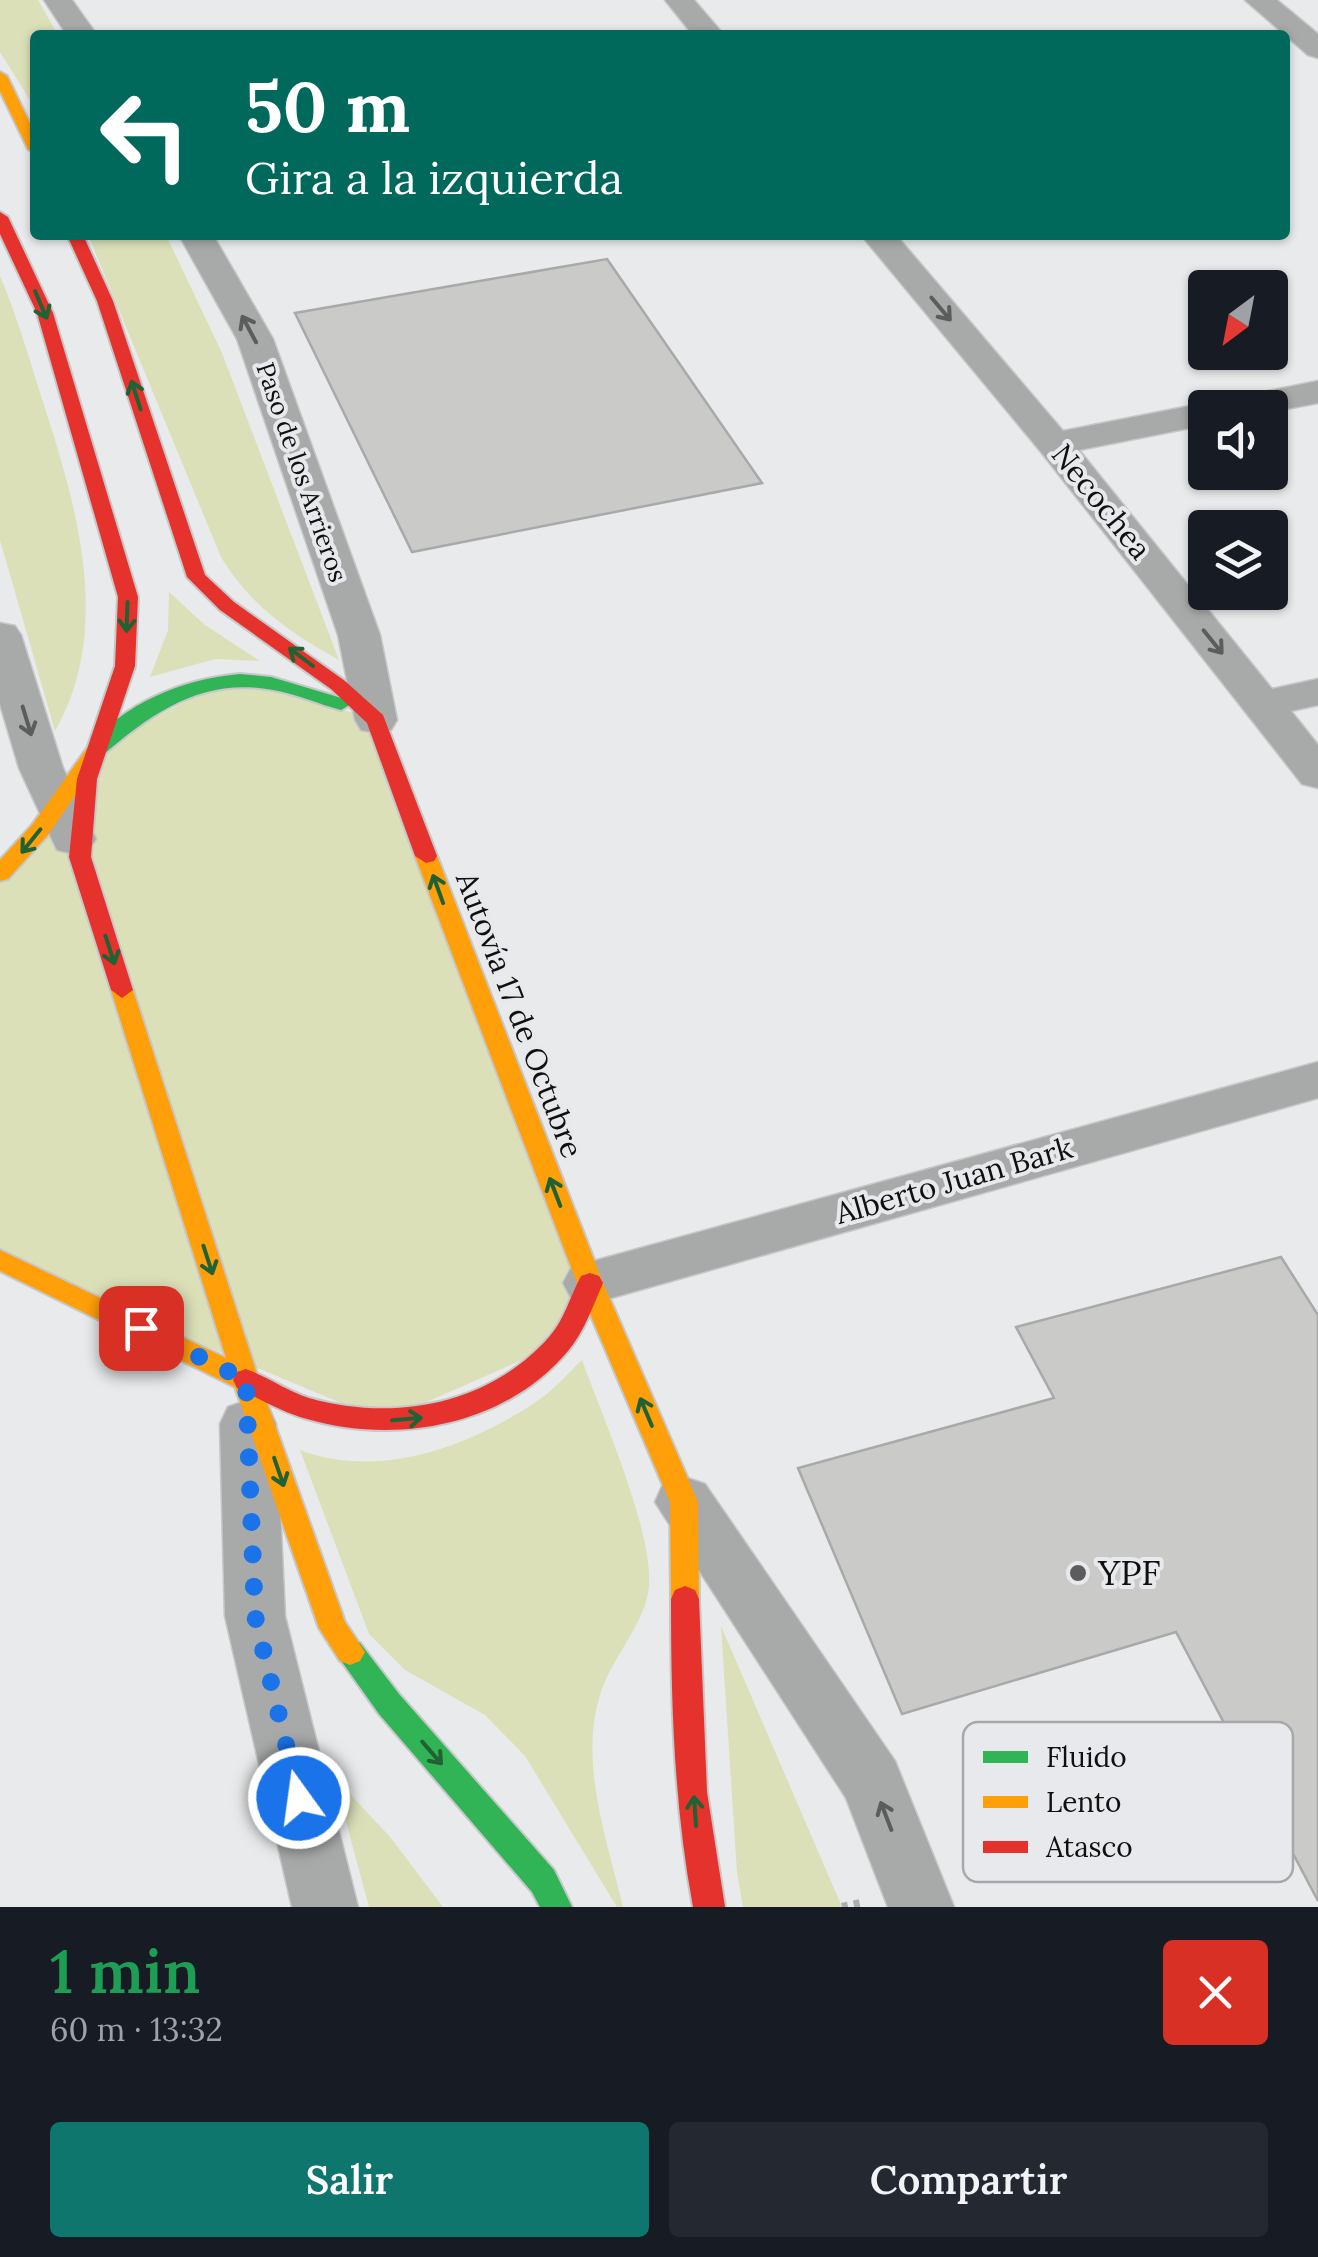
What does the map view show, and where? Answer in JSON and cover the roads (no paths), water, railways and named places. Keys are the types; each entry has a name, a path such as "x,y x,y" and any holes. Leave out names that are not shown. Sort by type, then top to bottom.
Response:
{"main road":[{"path":"0,76 30,139"},
{"path":"0,216 45,313 128,597 125,666 82,805 80,857 246,1380 333,1628 389,1704 543,1881 556,1907"},
{"name":"Autovía 17 de Octubre","path":"77,240 105,301 196,576 227,606 338,685 376,720 469,974 590,1283 684,1502 685,1690 698,1862 709,1907"},
{"path":"0,874 59,804 97,749 126,719 185,684 232,676 304,688 376,720"},
{"path":"0,1260 310,1409 384,1421 454,1414 520,1382 560,1343 590,1283"}],"street":[{"path":"58,0 79,30"},
{"path":"679,0 704,30"},
{"path":"1258,0 1318,49"},
{"name":"Paso de los Arrieros","path":"199,240 255,339 359,636 376,720"},
{"name":"Necochea","path":"882,240 1054,444 1318,774"},
{"path":"1288,398 1318,392"},
{"path":"1054,444 1188,417"},
{"path":"0,635 41,768 80,857"},
{"path":"1262,704 1318,692"},
{"name":"Alberto Juan Bark","path":"590,1283 1318,1080"},
{"path":"246,1380 255,1616 325,1907"},
{"path":"684,1502 872,1782 922,1907"}],"place":[{"name":"YPF","path":"1078,1573"}]}
